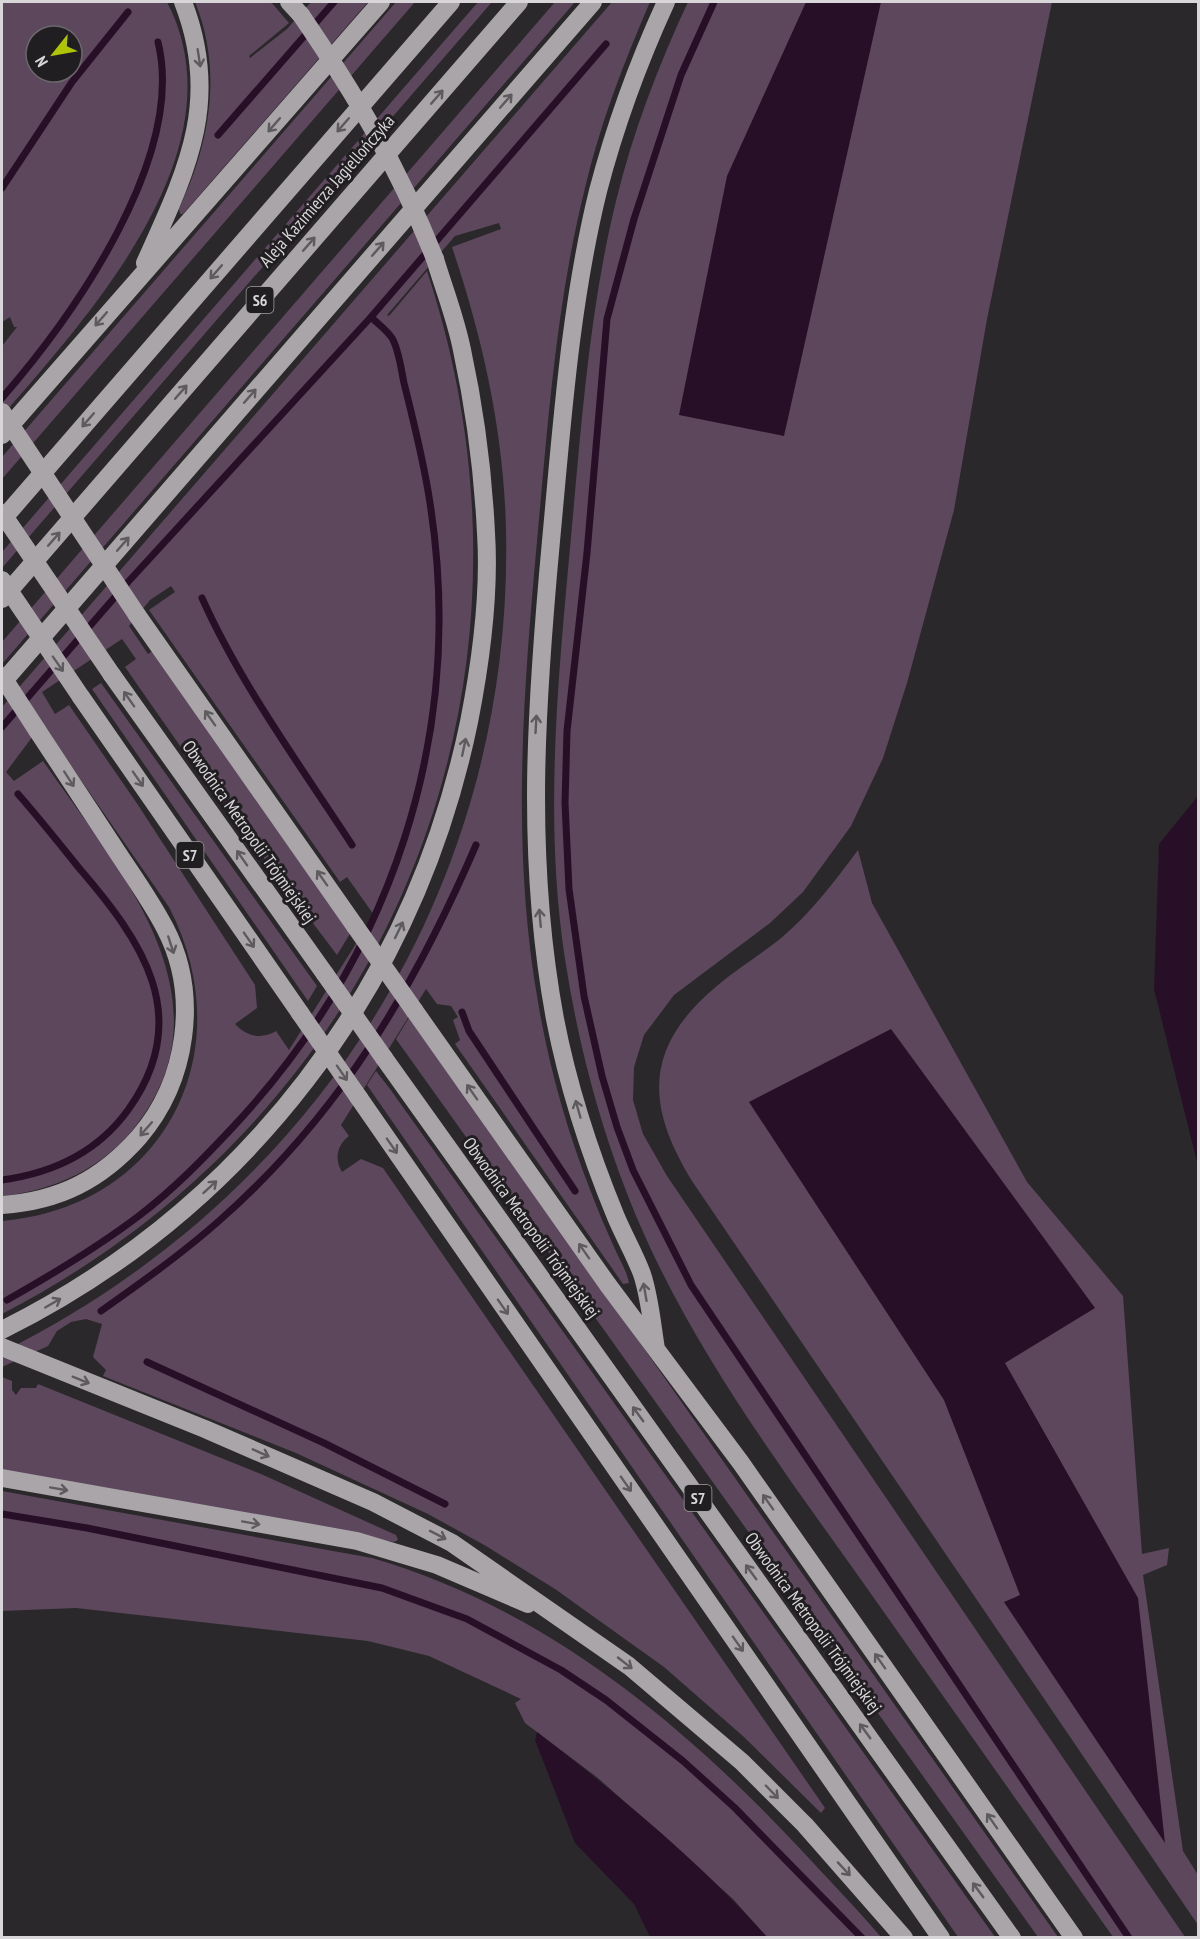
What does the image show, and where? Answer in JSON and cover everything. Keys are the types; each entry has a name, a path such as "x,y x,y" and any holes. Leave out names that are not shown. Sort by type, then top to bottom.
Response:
{"highway":[{"path":"140,275 188,162 198,121 201,90 200,60 183,2"},
{"path":"2,435 381,2"},
{"name":"Aleja Kazimierza Jagiellończyka","path":"2,520 451,2"},
{"name":"Aleja Kazimierza Jagiellończyka","path":"2,599 519,2"},
{"path":"2,683 593,2"},
{"path":"656,1349 642,1275 616,1216 586,1136 556,1023 540,918 534,783 541,654 561,435 582,269 606,161 634,77 666,2"},
{"path":"2,1330 78,1288 142,1244 213,1184 255,1141 304,1084 348,1022 377,973 424,876 459,770 476,687 484,617 487,536 480,448 462,348 435,259 396,168 351,88 295,8"},
{"path":"2,412 137,615 414,1010 656,1349 741,1463 1074,1938"},
{"name":"Obwodnica Metropolii Trójmiejskiej","path":"2,513 112,675 1012,1938"},
{"name":"S7","path":"2,580 941,1938"},
{"path":"2,676 166,930 179,968 184,1001 184,1035 179,1067 154,1119 120,1158 82,1185 30,1203 2,1205"},
{"path":"2,1347 205,1429 373,1502 452,1543 578,1628 629,1666 742,1762 805,1826 904,1938"},
{"path":"2,1478 357,1541 437,1565 532,1605 578,1628"}],"shaded area":[{"path":"2,2 167,2 185,58 186,114 171,170 146,225 113,279 76,329 2,416 2,346 17,327 14,327 10,317 2,322"},
{"path":"195,2 271,2 289,23 249,56 250,58 287,29 311,2 368,2 183,214 180,214 179,209 199,159 209,107 209,54 204,28"},
{"path":"396,2 415,2 2,479 2,457"},
{"path":"478,2 492,2 2,568 2,552"},
{"path":"555,2 575,2 2,664 2,642"},
{"path":"612,2 650,2 622,70 598,140 585,188 567,276 549,408 527,657 522,772 524,887 542,1026 553,1075 574,1146 596,1206 629,1283 623,1284 455,1044 460,1040 453,1020 458,1017 451,1006 437,1004 426,989 341,1125 349,1136 339,1148 338,1162 342,1172 361,1159 383,1168 825,1808 821,1813 744,1737 664,1667 555,1589 486,1546 428,1514 296,1453 103,1376 106,1370 93,1357 102,1324 86,1319 71,1322 57,1331 48,1346 2,1367 2,1352 114,1286 215,1208 302,1117 375,1016 433,905 475,786 500,661 506,530 501,458 490,387 473,316 452,247 501,229 499,223 455,236 387,315 389,316 427,271 464,427 473,581 455,731 411,873 343,1006 251,1125 137,1229 2,1314 2,1221 59,1209 108,1186 146,1153 175,1112 192,1066 197,1014 190,961 169,907 42,724 6,772 14,781 43,761 102,843 130,887 154,933 169,980 174,1027 164,1075 138,1123 125,1139 110,1153 78,1174 41,1188 2,1196 2,707","holes":["171,586 175,592 149,610 340,882 347,877 374,915 289,1050 276,1031 259,1036 249,1034 235,1024 257,1008 255,985 138,805 69,705 55,714 42,692 122,639 136,659 125,667 192,763 337,955 351,932 154,650 148,654 129,626 150,600"]},
{"path":"688,2 1052,2 987,319 954,510 907,683 883,758 851,826 803,892 770,923 674,995 644,1035 634,1067 633,1100 643,1134 667,1176 1185,1937 1113,1937 756,1431 679,1305 640,1226 612,1152 589,1076 572,998 558,905 554,797 558,688 579,444 593,322 616,201 647,100"},
{"path":"806,2 881,2 784,436 679,415 727,176"},
{"path":"101,683 317,986 308,1001 92,689"},
{"path":"1198,796 1198,1166 1154,989 1159,844"},
{"path":"858,850 872,903 1027,1182 1123,1296 1142,1554 1169,1548 1167,1565 1143,1575 1183,1851 1198,1875 1198,1925 694,1184 678,1156 667,1129 660,1103 660,1079 665,1055 676,1031 693,1008 718,985 780,939 802,919"},
{"path":"410,1016 1058,1937 1038,1937 396,1039"},
{"path":"891,1029 1095,1308 1005,1363 1138,1598 1165,1843 1004,1602 1020,1595 944,1400 749,1102"},
{"path":"376,1071 995,1937 958,1937 367,1085"},
{"path":"2,1377 12,1381 12,1390 16,1395 21,1388 36,1388 38,1384 261,1474 396,1535 398,1540 394,1542 2,1470"},
{"path":"2,1491 372,1558 436,1580 496,1607 554,1640 608,1676 661,1717 759,1806 881,1937 767,1937 733,1899 598,1778 525,1723 515,1703 521,1699 429,1656 368,1641 76,1608 2,1611"},
{"path":"537,1732 657,1829 714,1882 767,1937 650,1937 634,1904 575,1843 535,1740"}],"waterway":[{"path":"218,135 334,2"},
{"path":"714,2 681,75 634,219 607,319 587,553 567,731 565,803 569,889 584,996 602,1076 617,1127 633,1170 691,1285 1129,1938"},
{"path":"2,188 72,82 128,12"},
{"path":"2,398 61,324 90,279 118,232 140,183 156,134 162,87 158,42"},
{"path":"2,727 128,582 371,317 606,44"},
{"path":"7,1300 75,1260 140,1215 177,1184 233,1127 289,1061 336,990 375,916 405,838 425,757 437,674 438,589 428,488 398,354 390,335 371,317"},
{"path":"202,598 253,693 352,845"},
{"path":"2,1180 21,1177 56,1166 88,1149 116,1125 128,1110 148,1076 157,1043 159,1012 152,982 140,952 123,924 18,794"},
{"path":"101,1311 162,1267 220,1220 263,1180 337,1093 369,1047 427,950 476,845"},
{"path":"462,1012 469,1031 575,1191"},
{"path":"147,1362 324,1443 445,1504"},
{"path":"2,1514 87,1528 382,1588 467,1619 561,1670 606,1700 683,1761 735,1808 862,1938"}]}
